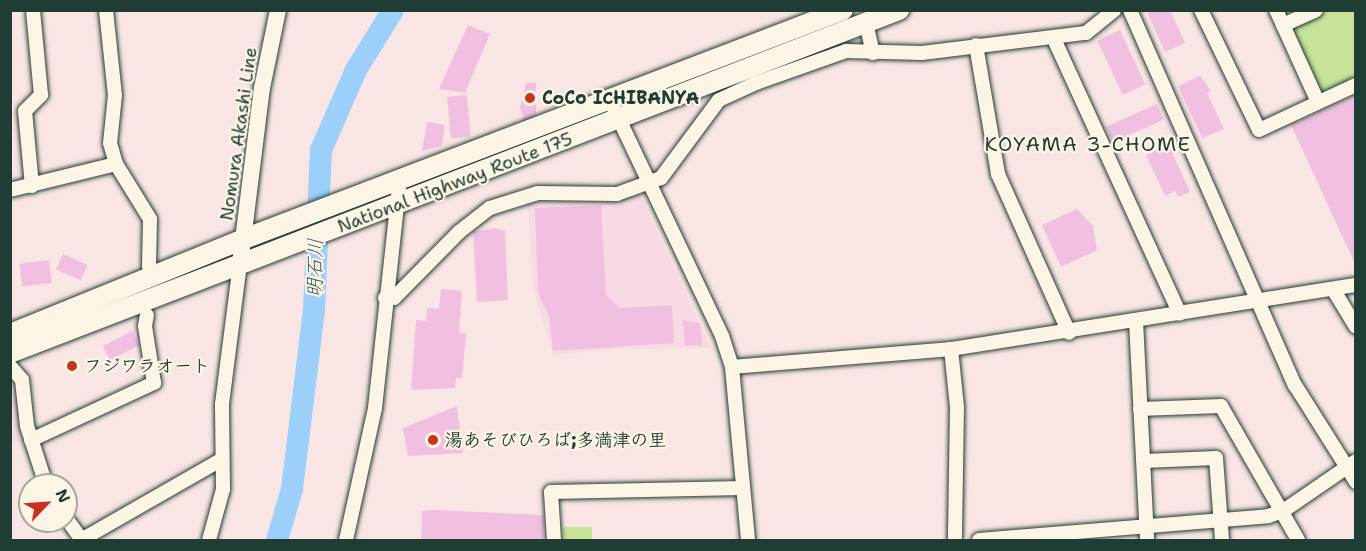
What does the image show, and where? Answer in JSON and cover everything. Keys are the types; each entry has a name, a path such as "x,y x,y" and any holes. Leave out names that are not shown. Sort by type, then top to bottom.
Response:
{"highway":[{"name":"National Highway Route 175","path":"10,334 244,239 843,10"},
{"name":"National Highway Route 175","path":"10,353 398,204 620,122 753,76 899,10"}],"main road":[{"name":"Nomura Akashi Line","path":"240,264 262,88 278,11"}],"street":[{"path":"32,186 25,111 42,95 33,10"},
{"path":"106,10 115,95 110,143 116,164 150,219 150,267"},
{"path":"385,297 394,298 459,232 490,208 538,193 600,196 661,178 718,100 753,76 846,51 873,53 1054,39 1086,33 1114,10"},
{"path":"1130,10 1295,385 1344,470 1356,482"},
{"path":"1201,10 1259,130 1356,85"},
{"path":"1276,10 1318,102"},
{"path":"1283,25 1316,10"},
{"path":"866,23 873,53"},
{"path":"1054,39 1180,314"},
{"path":"976,45 998,174 1069,333"},
{"path":"609,98 732,367 748,540"},
{"path":"10,190 116,164"},
{"path":"346,540 375,408 385,297 400,179"},
{"path":"210,540 223,489 219,461 240,264"},
{"path":"732,367 951,349 1069,333 1356,285"},
{"path":"1333,290 1356,327"},
{"path":"31,440 154,383 145,326 147,315"},
{"path":"1136,321 1146,535"},
{"path":"951,349 957,407 955,540"},
{"path":"10,366 22,380 31,440 42,473"},
{"path":"1140,409 1221,406 1298,540"},
{"path":"1144,461 1216,458 1222,540"},
{"path":"82,540 219,461"},
{"path":"979,540 1146,535 1283,511 1356,461"},
{"path":"554,540 552,492 743,488"}],"shaded area":[{"path":"639,193 711,348 613,349 553,355 533,287 528,202 600,201"},
{"path":"10,375 16,381 26,441 11,443"}],"green space":[{"path":"1328,11 1355,11 1355,79 1326,92 1315,89 1292,34 1295,26"},
{"path":"563,527 592,527 592,540 563,540"}],"building":[{"path":"1146,10 1170,10 1185,43 1165,52"},
{"path":"468,25 490,34 465,93 439,89"},
{"path":"1120,30 1145,84 1123,95 1097,41"},
{"path":"1200,76 1211,91 1207,93 1224,129 1202,138 1178,86"},
{"path":"526,83 536,83 536,115 524,121 520,107"},
{"path":"467,95 471,137 451,139 447,97"},
{"path":"1356,95 1356,266 1291,125"},
{"path":"1157,104 1164,120 1113,142 1106,127"},
{"path":"427,122 445,125 442,146 422,151"},
{"path":"1169,145 1190,192 1178,197 1175,191 1165,196 1146,155"},
{"path":"601,205 606,295 620,308 672,305 674,343 553,351 549,316 538,294 535,208"},
{"path":"1077,209 1093,226 1097,250 1061,267 1042,225"},
{"path":"495,228 505,231 508,300 477,302 473,232"},
{"path":"63,254 88,265 81,281 56,270"},
{"path":"49,260 52,283 22,286 19,264"},
{"path":"441,289 462,291 459,332 466,334 462,378 456,378 455,388 411,390 416,320 426,321 427,308 439,309"},
{"path":"683,320 700,323 702,345 685,346"},
{"path":"132,331 139,345 110,360 103,346"},
{"name":"湯あそびひろば;多満津の里","path":"457,406 463,453 408,456 403,428"},
{"path":"422,511 544,515 544,540 421,540"}],"waterway":[{"name":"明石川","path":"277,540 292,489 314,309 321,150 356,70 393,10"}],"place":[{"name":"CoCo ICHIBANYA","path":"530,98"},
{"name":"フジワラオート","path":"72,366"},
{"name":"湯あそびひろば;多満津の里","path":"433,440"}],"district":[{"name":"KOYAMA 3-CHOME","path":"1088,144"}]}
